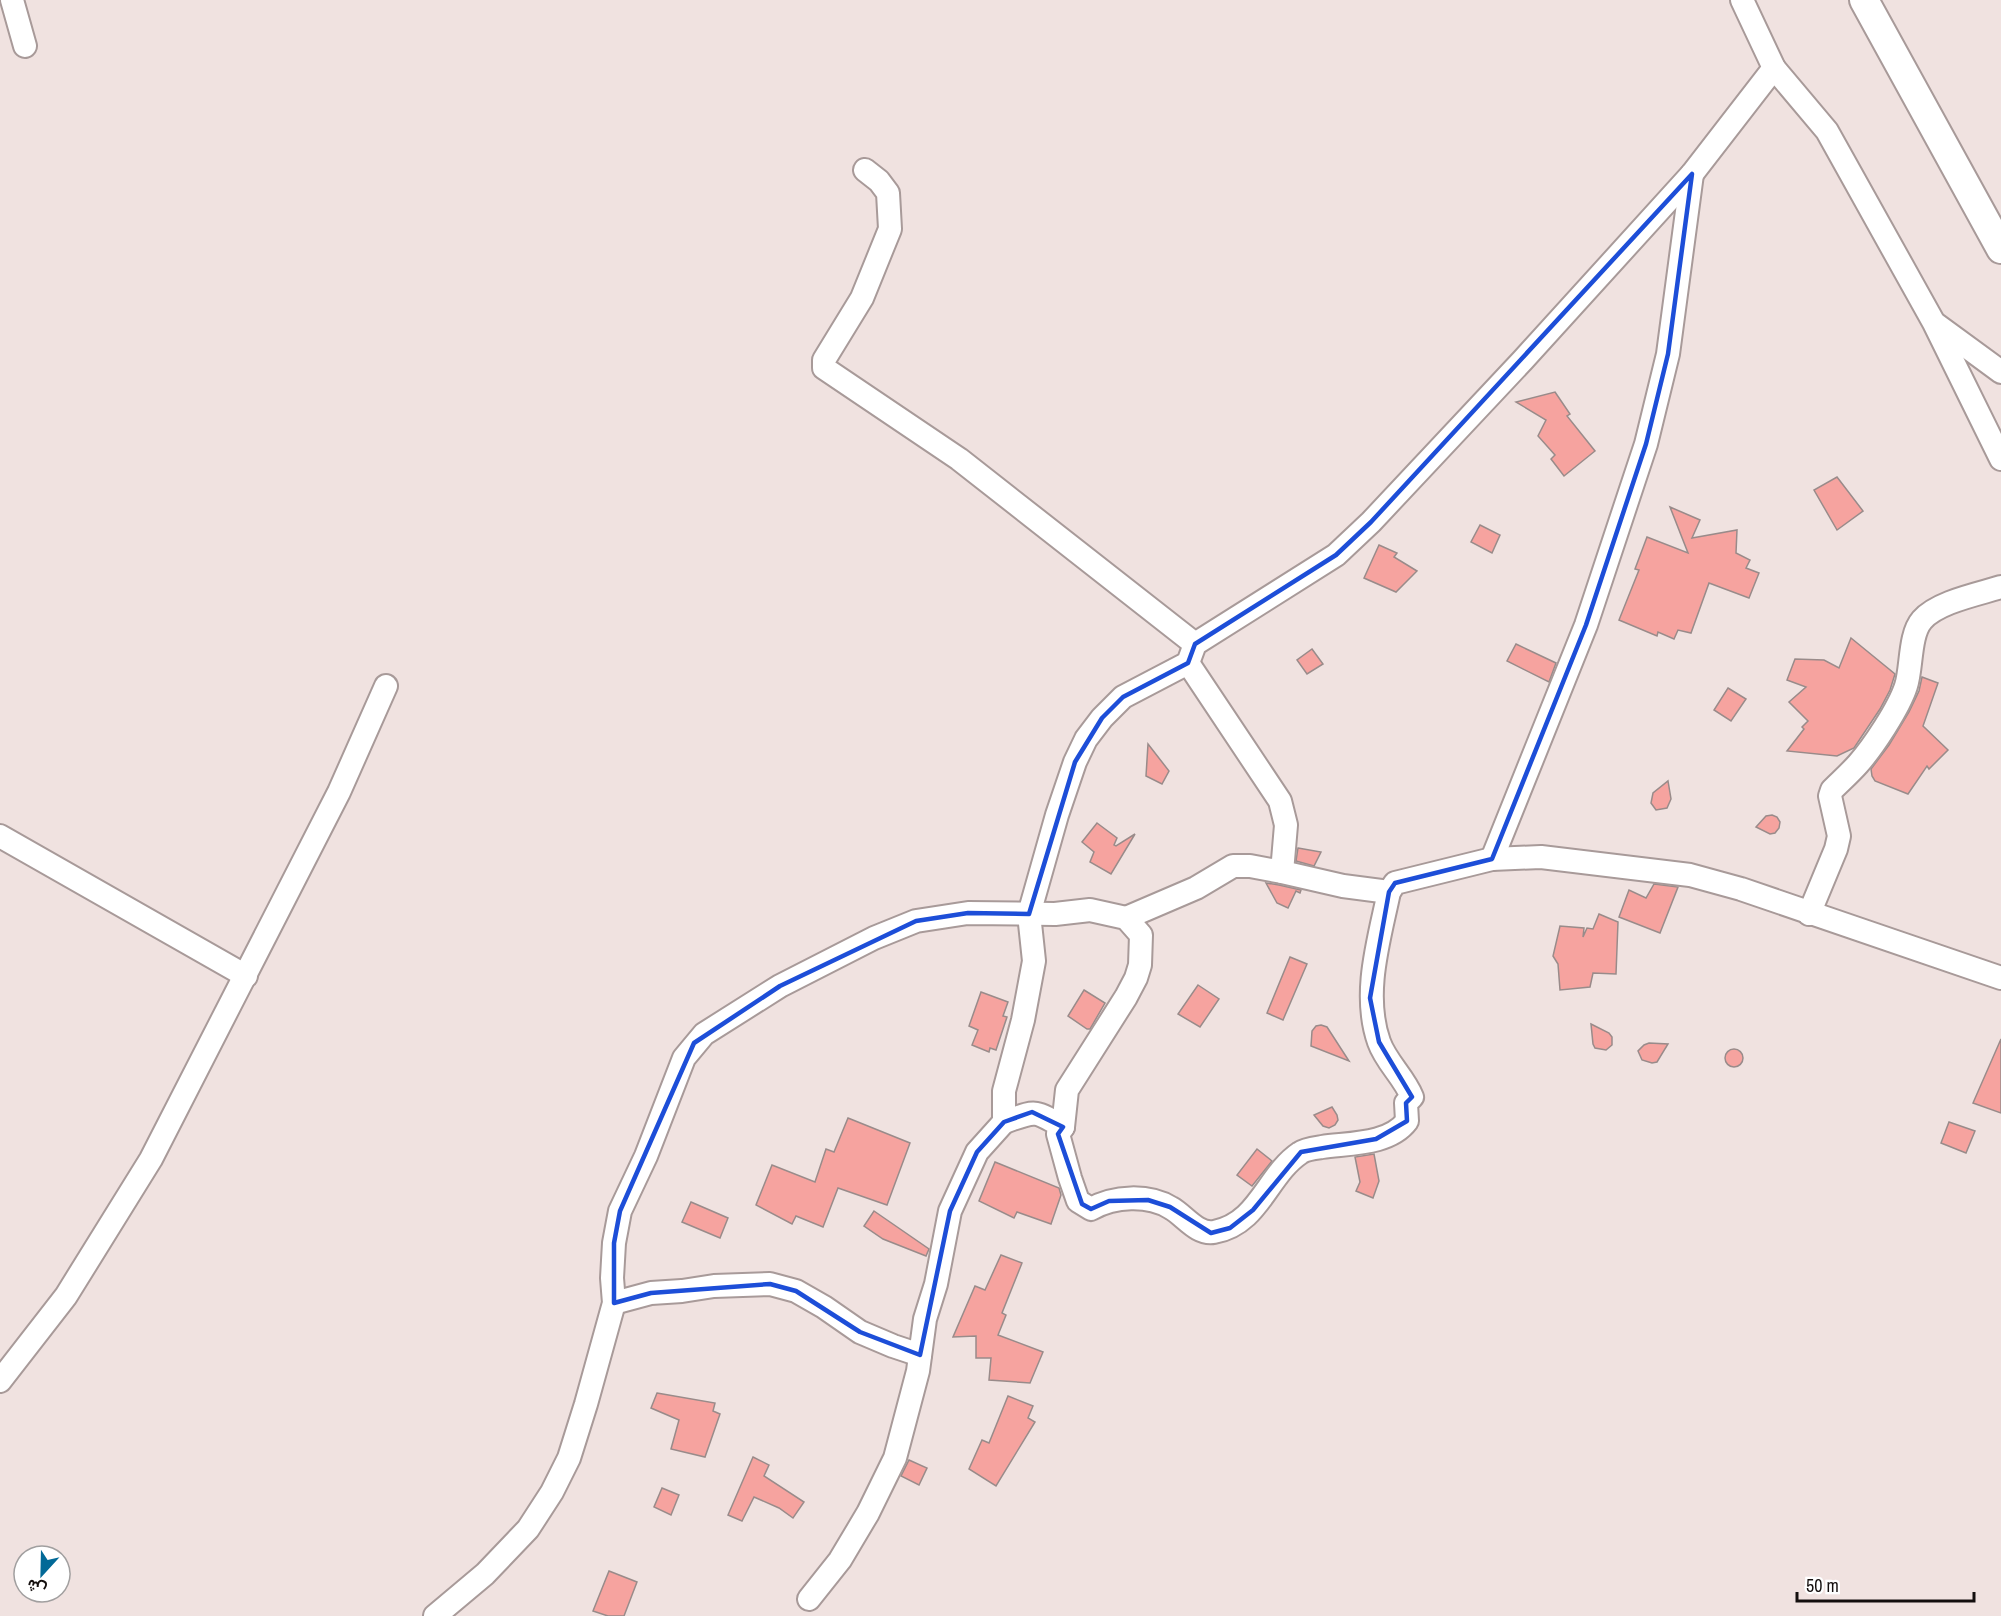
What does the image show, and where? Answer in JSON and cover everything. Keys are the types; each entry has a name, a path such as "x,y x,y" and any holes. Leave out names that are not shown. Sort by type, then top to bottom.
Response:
{"street":[{"path":"12,0 25,46"},
{"path":"1742,0 1774,68 1827,131 1934,323 2001,459"},
{"path":"1864,0 2001,249"},
{"path":"1004,1122 1004,1091 1023,1020 1034,961 1029,914 1061,804 1075,762 1086,739 1102,718 1123,697 1336,555 1371,522 1523,360 1692,174 1774,68"},
{"path":"865,170 879,181 888,193 890,229 862,298 824,360 824,368 831,375 959,459 1192,653 1280,801 1286,825 1282,872"},
{"path":"1492,860 1586,625 1646,444 1668,354 1692,174"},
{"path":"1934,323 2001,372"},
{"path":"1809,914 1836,849 1839,836 1830,796 1832,790 1859,763 1900,701 1906,685 1920,621 1931,611 1963,598 2001,587"},
{"path":"0,1381 66,1296 151,1159 339,792 386,686"},
{"path":"0,836 246,976"},
{"path":"1126,918 1141,936 1138,971 1126,997 1067,1090 1062,1127 1058,1134 1065,1161 1078,1201 1091,1209 1109,1201 1148,1200 1170,1207 1201,1230 1211,1233 1230,1228 1252,1210 1286,1166 1301,1152 1376,1139 1401,1129 1407,1121 1406,1103 1412,1097 1379,1042 1370,998 1389,892 1395,883 1492,860 1541,857 1690,874 1741,889 2001,978"},
{"path":"435,1616 485,1574 528,1529 552,1492 568,1458 614,1303 612,1278 614,1243 620,1211 646,1156 684,1058 704,1034 780,986 874,938 916,921 968,913 1029,914 1090,910 1126,918 1196,888 1233,866 1250,866 1343,886 1389,892"},
{"path":"809,1599 840,1560 868,1513 895,1458 918,1371 925,1319 936,1284 945,1231 957,1192 977,1152 1004,1122 1032,1112 1062,1127"},
{"path":"614,1303 651,1293 714,1286 770,1284 796,1292 824,1307 860,1332 920,1354"}],"highlighted area":[{"path":"1692,174 1668,354 1646,444 1586,625 1492,859 1395,883 1389,892 1370,998 1379,1042 1412,1097 1406,1103 1407,1121 1376,1139 1301,1152 1253,1210 1230,1228 1211,1233 1170,1207 1148,1200 1109,1201 1091,1209 1082,1204 1058,1134 1063,1127 1032,1112 1004,1122 977,1152 950,1211 920,1355 860,1332 796,1291 770,1284 651,1293 614,1303 614,1243 620,1211 694,1043 780,986 916,921 968,913 1029,914 1075,762 1102,718 1123,697 1188,663 1195,644 1336,555 1371,522"}],"building":[{"path":"1555,392 1570,414 1567,416 1595,451 1564,476 1551,459 1555,455 1538,436 1546,420 1516,402"},
{"path":"1837,477 1863,511 1837,530 1814,490"},
{"path":"1670,507 1700,520 1692,538 1737,530 1736,553 1750,560 1746,568 1759,573 1749,598 1709,583 1691,633 1678,630 1674,639 1658,632 1657,636 1619,620 1639,570 1635,569 1647,537 1688,553"},
{"path":"1480,525 1500,535 1492,553 1471,542"},
{"path":"1379,545 1397,553 1394,557 1417,571 1396,592 1364,578"},
{"path":"1851,638 1895,674 1880,709 1854,748 1837,756 1787,751 1808,721 1789,702 1806,687 1787,680 1795,659 1824,660 1839,668"},
{"path":"1516,644 1556,663 1549,682 1507,661"},
{"path":"1312,649 1323,664 1307,674 1297,660"},
{"path":"1922,677 1938,683 1923,726 1948,750 1929,769 1927,766 1908,794 1875,781 1871,769 1909,712 1919,691"},
{"path":"1728,688 1746,699 1731,721 1714,710"},
{"path":"1148,744 1169,771 1162,784 1146,776"},
{"path":"1668,781 1671,799 1667,808 1656,810 1651,803 1653,793"},
{"path":"1772,815 1780,822 1775,833 1770,834 1756,827 1766,816"},
{"path":"1097,823 1117,838 1114,845 1116,846 1135,834 1111,874 1090,862 1094,852 1082,842"},
{"path":"1298,848 1321,852 1314,866 1296,861"},
{"path":"1266,883 1301,890 1300,893 1296,891 1288,908 1277,903"},
{"path":"1654,884 1678,887 1660,933 1619,917 1629,890 1646,898"},
{"path":"1599,914 1618,922 1616,974 1593,973 1590,987 1560,990 1558,964 1553,956 1560,926 1584,928 1583,937 1587,928 1593,929"},
{"path":"1290,957 1307,964 1283,1020 1267,1013"},
{"path":"1198,985 1219,999 1200,1027 1178,1014"},
{"path":"1084,990 1105,1003 1090,1029 1068,1016"},
{"path":"981,992 1008,1002 1003,1016 1007,1017 996,1050 990,1048 989,1052 972,1045 978,1030 969,1026"},
{"path":"1591,1024 1609,1033 1612,1037 1612,1045 1606,1050 1595,1048"},
{"path":"1316,1026 1327,1027 1349,1061 1311,1046 1312,1031"},
{"path":"2001,1039 2001,1113 1973,1103"},
{"path":"1649,1043 1668,1044 1657,1062 1642,1060 1638,1051"},
{"path":"1730,1049 1738,1049 1743,1054 1741,1065 1730,1067 1725,1062 1725,1054"},
{"path":"1332,1107 1338,1120 1329,1128 1323,1126 1314,1115"},
{"path":"848,1118 910,1143 887,1205 838,1188 823,1227 796,1216 792,1224 756,1205 772,1165 815,1182 826,1149 834,1152"},
{"path":"1949,1122 1975,1131 1966,1153 1941,1143"},
{"path":"1257,1149 1272,1161 1252,1186 1237,1175"},
{"path":"1374,1154 1379,1181 1373,1198 1356,1191 1360,1182 1355,1157"},
{"path":"995,1162 1059,1188 1061,1195 1051,1224 1017,1212 1014,1218 979,1201"},
{"path":"691,1202 728,1218 720,1238 682,1222"},
{"path":"874,1211 929,1249 926,1256 883,1239 864,1226"},
{"path":"1001,1255 1022,1263 1002,1313 1006,1315 998,1335 1043,1352 1030,1383 989,1380 991,1358 976,1358 976,1336 953,1337 975,1286 985,1290"},
{"path":"657,1393 715,1403 713,1411 720,1414 705,1457 671,1449 679,1420 651,1408"},
{"path":"1008,1396 1033,1406 1028,1418 1035,1422 996,1486 969,1469 982,1440 989,1443"},
{"path":"753,1457 769,1465 764,1476 804,1502 793,1518 779,1508 754,1497 742,1521 728,1515"},
{"path":"909,1460 927,1468 919,1485 901,1476"},
{"path":"662,1488 679,1495 671,1515 654,1507"},
{"path":"609,1571 637,1582 624,1616 608,1616 593,1611"}]}
